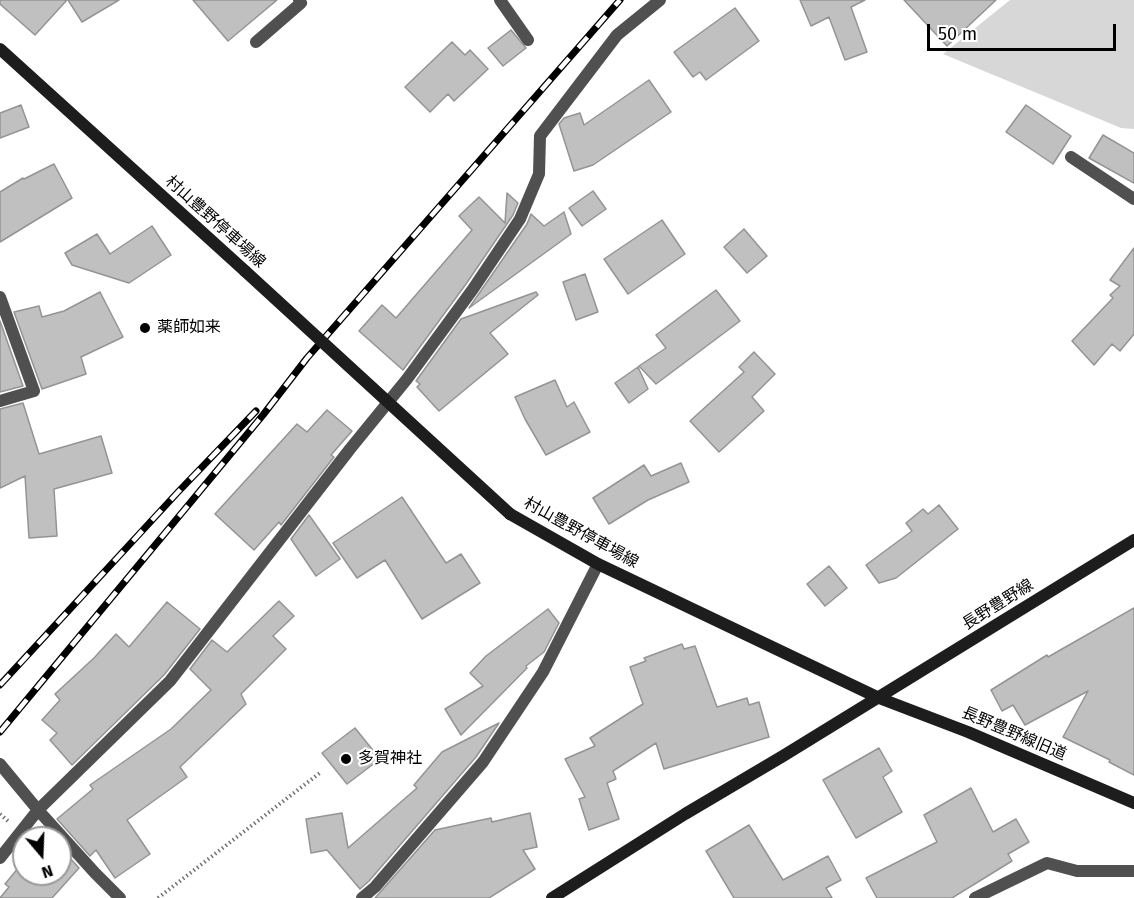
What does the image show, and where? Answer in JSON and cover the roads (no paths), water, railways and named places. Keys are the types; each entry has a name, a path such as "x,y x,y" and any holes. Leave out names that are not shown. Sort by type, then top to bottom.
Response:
{"main road":[{"name":"村山豊野停車場線","path":"0,49 510,514 598,564 879,698"},
{"name":"長野豊野線","path":"879,698 1134,540"},
{"name":"長野豊野線旧道","path":"879,698 968,732 1134,802"},
{"path":"552,898 685,814 879,698"}],"street":[{"path":"256,42 301,3 298,0"},
{"path":"500,0 528,40"},
{"path":"0,858 38,810 170,681 342,458 407,379 473,289 520,219 539,174 540,136 617,35 660,0"},
{"path":"1071,157 1134,199"},
{"path":"0,297 34,391 0,401"},
{"path":"362,898 375,887 483,762 543,672 598,564"},
{"path":"0,764 38,810 120,898"},
{"path":"975,898 1047,863 1077,871 1134,872"}],"railway":[{"path":"0,732 263,415 307,358 620,0"},
{"path":"0,685 256,411"}],"place":[{"name":"薬師如来","path":"145,328"},
{"name":"多賀神社","path":"346,759"}]}
